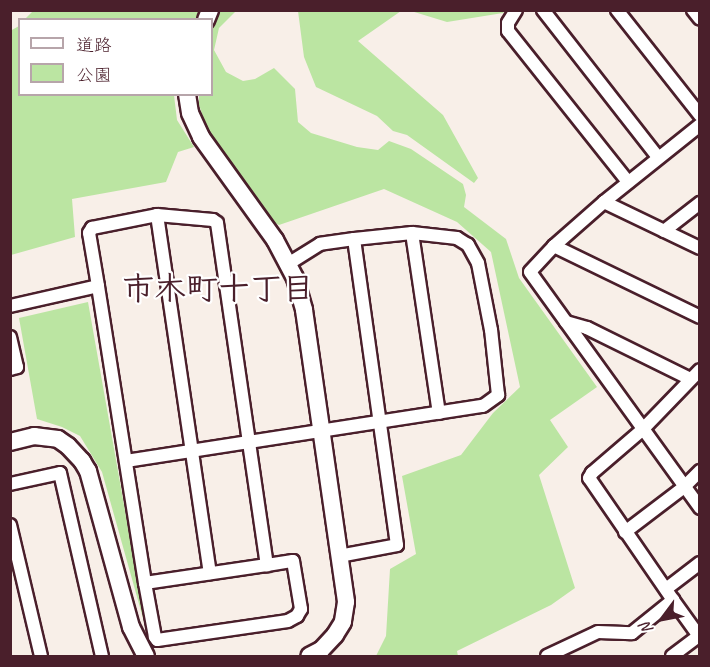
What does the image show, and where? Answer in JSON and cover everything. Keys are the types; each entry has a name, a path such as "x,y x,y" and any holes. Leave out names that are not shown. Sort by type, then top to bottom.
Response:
{"street":[{"path":"516,10 508,23 508,31 628,182"},
{"path":"543,10 658,157"},
{"path":"617,10 699,115"},
{"path":"693,10 699,20"},
{"path":"187,96 190,114 201,137 275,240 288,264 304,310 346,594 343,622 332,640 309,657"},
{"path":"699,125 604,202 554,246 530,272 699,508"},
{"path":"604,202 699,248"},
{"path":"664,231 699,203"},
{"path":"157,215 210,573"},
{"path":"145,583 210,573 267,565 293,561 296,563 302,603 297,616 292,619 157,640 145,583 89,233 92,228 157,215 213,220 217,223 267,565"},
{"path":"126,461 321,429 483,406 498,395 491,330 478,263 468,244 457,238 412,232 354,238 320,244 288,264"},
{"path":"412,232 439,413"},
{"path":"339,556 398,545 354,238"},
{"path":"554,246 699,317"},
{"path":"10,306 98,286"},
{"path":"566,322 587,328 690,379"},
{"path":"10,337 18,368 10,369"},
{"path":"675,656 699,635 589,478 592,472 642,430 699,370"},
{"path":"10,442 34,436 58,440 68,446 82,461 88,471 131,627 146,657"},
{"path":"625,532 684,487 699,471"},
{"path":"10,484 60,472 102,657"},
{"path":"10,525 41,657"},
{"path":"666,589 699,563"},
{"path":"547,657 598,632 633,633 673,600"}],"green space":[{"path":"33,10 200,11 197,18 26,18"},
{"path":"218,11 236,11 219,28 214,50 226,72 243,81 255,79 274,68 295,89 298,122 311,133 357,147 378,150 389,141 411,149 463,184 466,195 464,207 506,239 519,278 597,387 550,420 568,447 539,475 575,588 551,605 457,651 458,656 376,656 386,636 390,569 416,554 402,476 461,455 493,413 520,387 491,252 457,222 384,189 279,225 267,219 211,140 199,105 199,96 213,96 213,28"},
{"path":"298,11 401,11 358,41 443,115 478,178 474,183 407,135 393,131 377,116 316,87 304,57"},
{"path":"411,11 505,11 447,22"},
{"path":"18,27 18,96 174,96 177,120 194,147 178,152 166,182 72,199 75,237 11,255 10,31"},
{"path":"88,302 146,629 102,472 80,436 37,419 19,318"}],"district":[{"name":"市木町十丁目","path":"218,289"}]}
